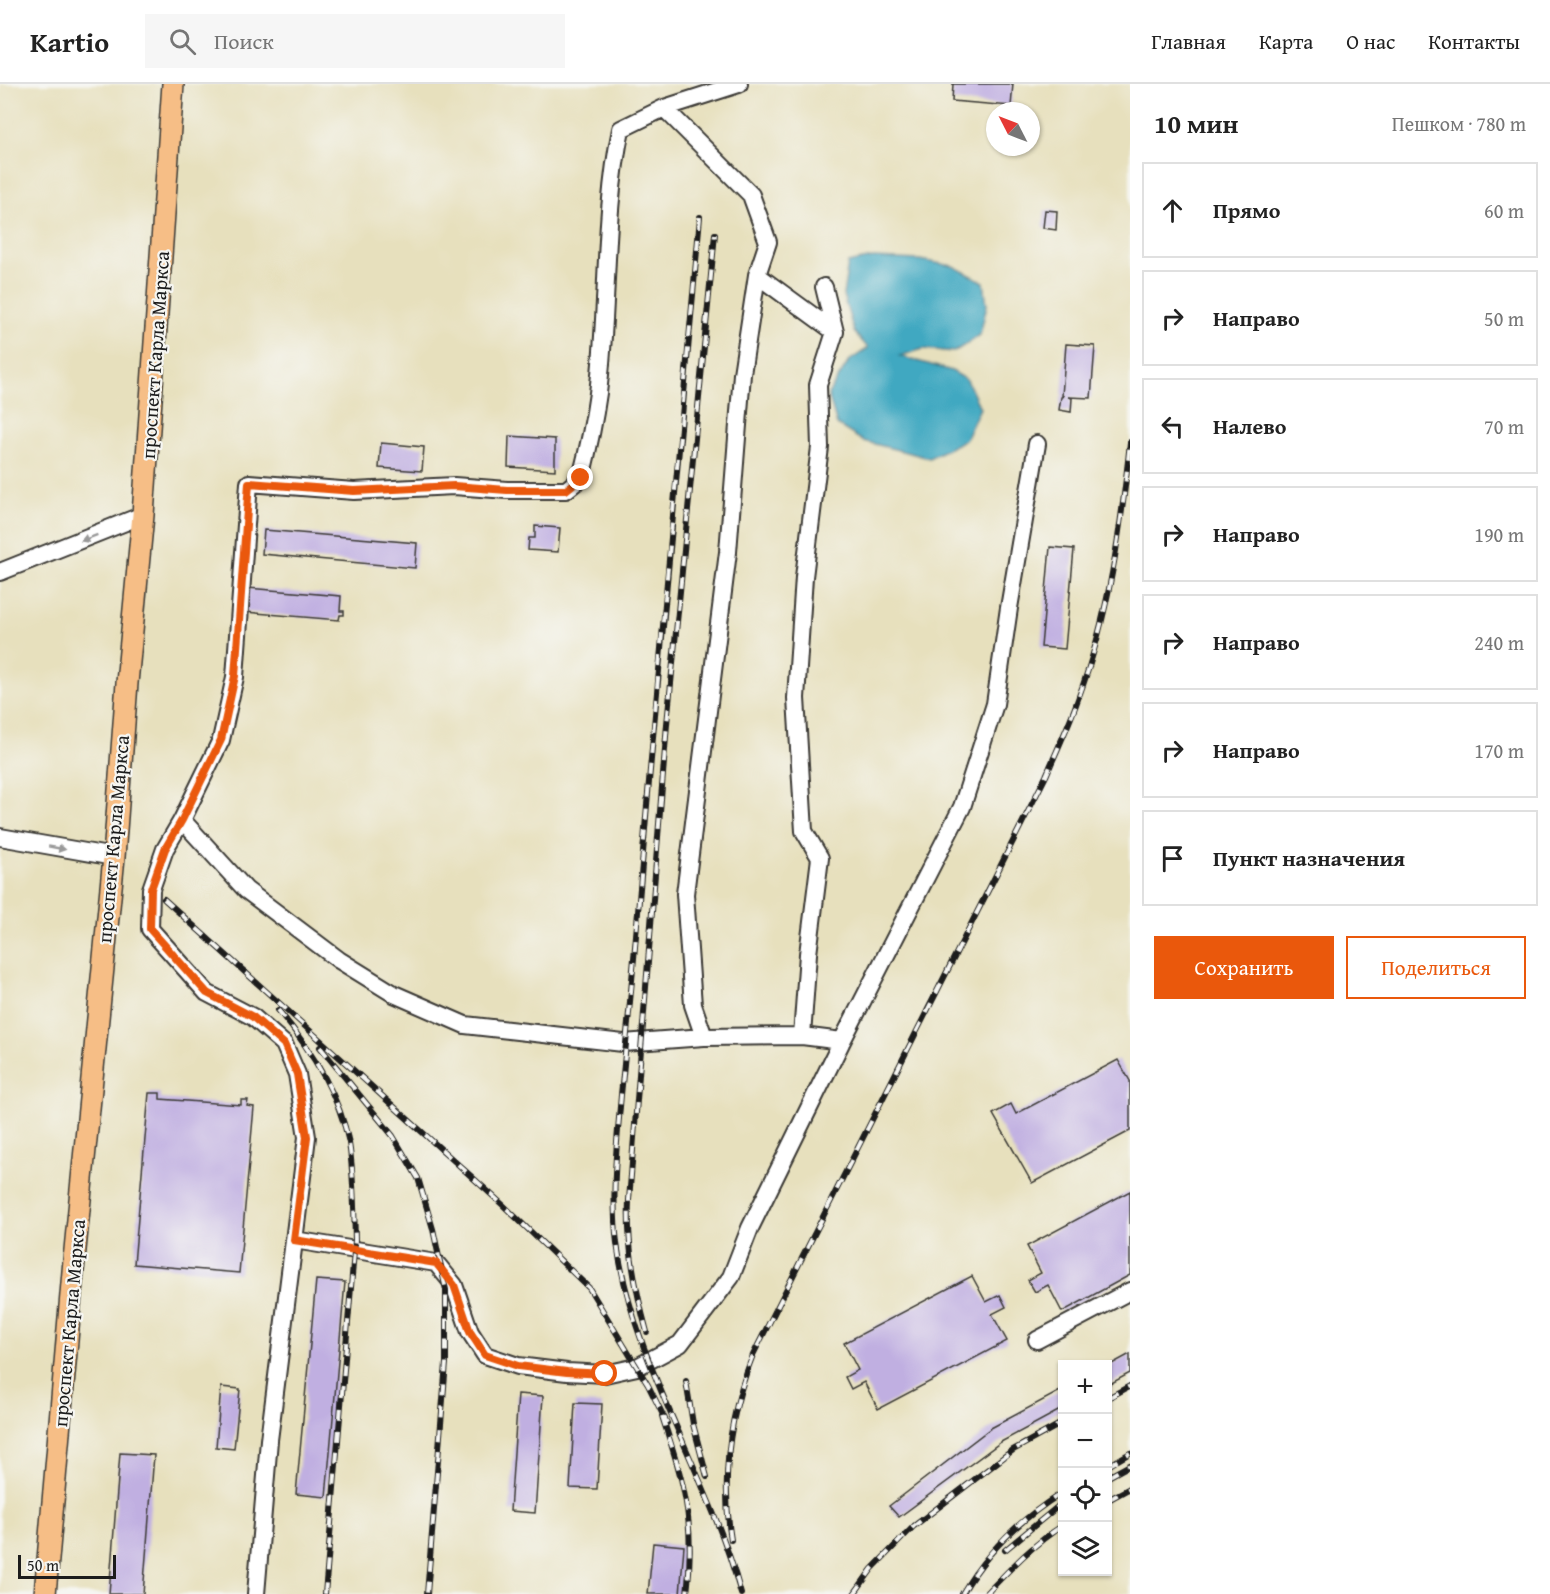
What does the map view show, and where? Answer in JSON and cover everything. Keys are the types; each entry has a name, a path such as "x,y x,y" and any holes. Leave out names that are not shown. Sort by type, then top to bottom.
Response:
{"main road":[{"name":"проспект Карла Маркса","path":"45,1594 74,1260 114,857 143,515 173,84"}],"lane":[{"path":"256,1594 269,1440 307,1137 297,1074 284,1044 253,1017 207,993 150,929 151,889 165,849 182,820 221,740 235,676 249,483 354,491 454,486 507,490 566,490 581,478 598,391 613,167 621,129 664,108 739,84"},
{"path":"664,108 751,195 768,242 757,274 742,374 728,552 685,894 693,1005 704,1037"},
{"path":"757,274 835,332"},
{"path":"802,1036 807,954 820,858 804,831 796,698 804,577 820,447 818,385 835,332 824,287"},
{"path":"294,1240 436,1263 454,1285 470,1332 485,1355 518,1366 605,1374 637,1366 680,1344 731,1277 750,1227 962,807 995,704 1037,444"},
{"path":"0,572 143,515"},
{"path":"182,820 246,890 339,960 394,994 465,1025 623,1043 704,1037 802,1036 842,1041"},
{"path":"0,837 114,857"},
{"path":"1037,1340 1130,1291"}],"water":[{"path":"873,258 920,260 953,266 984,282 987,305 980,335 954,352 923,349 900,356 952,371 967,380 980,408 965,440 929,458 863,441 837,425 828,394 849,361 868,348 854,332 843,295 848,263"}],"building":[{"path":"953,84 1013,84 1011,102 986,102 986,104 952,101"},
{"path":"1045,210 1057,211 1056,230 1043,228"},
{"path":"1066,344 1095,346 1091,398 1068,397 1072,398 1071,412 1059,410 1061,397 1064,396 1062,396"},
{"path":"509,436 555,439 555,470 508,467"},
{"path":"381,443 424,447 422,471 379,468"},
{"path":"535,526 560,528 558,552 528,550 529,538 535,538"},
{"path":"264,530 417,543 415,568 262,554"},
{"path":"1050,547 1074,549 1065,649 1041,647"},
{"path":"247,588 341,596 340,611 344,611 344,615 340,615 339,620 245,612"},
{"path":"1118,1060 1130,1081 1130,1131 1032,1183 993,1114 1011,1104 1016,1114"},
{"path":"149,1093 160,1093 160,1099 241,1105 241,1100 248,1100 247,1106 254,1107 239,1273 134,1264"},
{"path":"1130,1191 1130,1275 1062,1312 1048,1285 1035,1292 1028,1280 1041,1273 1027,1246"},
{"path":"972,1276 986,1302 1000,1295 1006,1307 992,1314 1007,1341 878,1409 864,1382 851,1389 845,1377 858,1370 844,1343"},
{"path":"316,1280 345,1282 326,1497 296,1494"},
{"path":"1130,1354 1130,1373 1112,1383 1112,1364"},
{"path":"221,1387 240,1389 234,1449 216,1447"},
{"path":"1058,1392 1058,1411 1001,1442 899,1517 889,1506 991,1428"},
{"path":"518,1394 543,1396 535,1513 510,1511"},
{"path":"575,1403 602,1404 597,1489 570,1488"},
{"path":"120,1453 154,1455 143,1594 109,1594"},
{"path":"653,1543 684,1546 680,1594 648,1594"}],"railway":[{"path":"700,217 618,1131 615,1225 626,1288 639,1332 727,1549 741,1594"},
{"path":"647,1332 633,1267 629,1234 629,1200 667,724 715,234"},
{"path":"731,1540 727,1493 729,1446 738,1400 753,1355 1046,776 1067,728 1089,668 1106,604 1118,540 1130,442"},
{"path":"164,899 503,1205 589,1288 648,1385 667,1423"},
{"path":"278,1010 312,1056 331,1090 349,1143 352,1167 355,1240 325,1594"},
{"path":"320,1047 393,1136 418,1178 433,1229 446,1290 446,1363 427,1594"},
{"path":"686,1381 693,1424 707,1477"},
{"path":"1112,1396 1130,1386"},
{"path":"662,1416 680,1473 688,1517 690,1543 687,1594"},
{"path":"854,1594 872,1569 914,1526 1013,1450 1058,1425"},
{"path":"1112,1464 1130,1453"},
{"path":"1112,1475 1130,1465"},
{"path":"1112,1498 1130,1488"},
{"path":"962,1594 982,1564 1006,1537 1018,1525 1058,1496"},
{"path":"1005,1550 1058,1506"},
{"path":"986,1594 1013,1566 1058,1529"}],"route":[{"path":"581,478 566,490 507,490 454,486 354,491 249,483 235,676 221,740 182,820 165,849 151,889 150,929 207,993 253,1017 284,1044 297,1074 307,1137 294,1240 436,1263 454,1285 470,1332 485,1355 518,1366 605,1374"}]}
